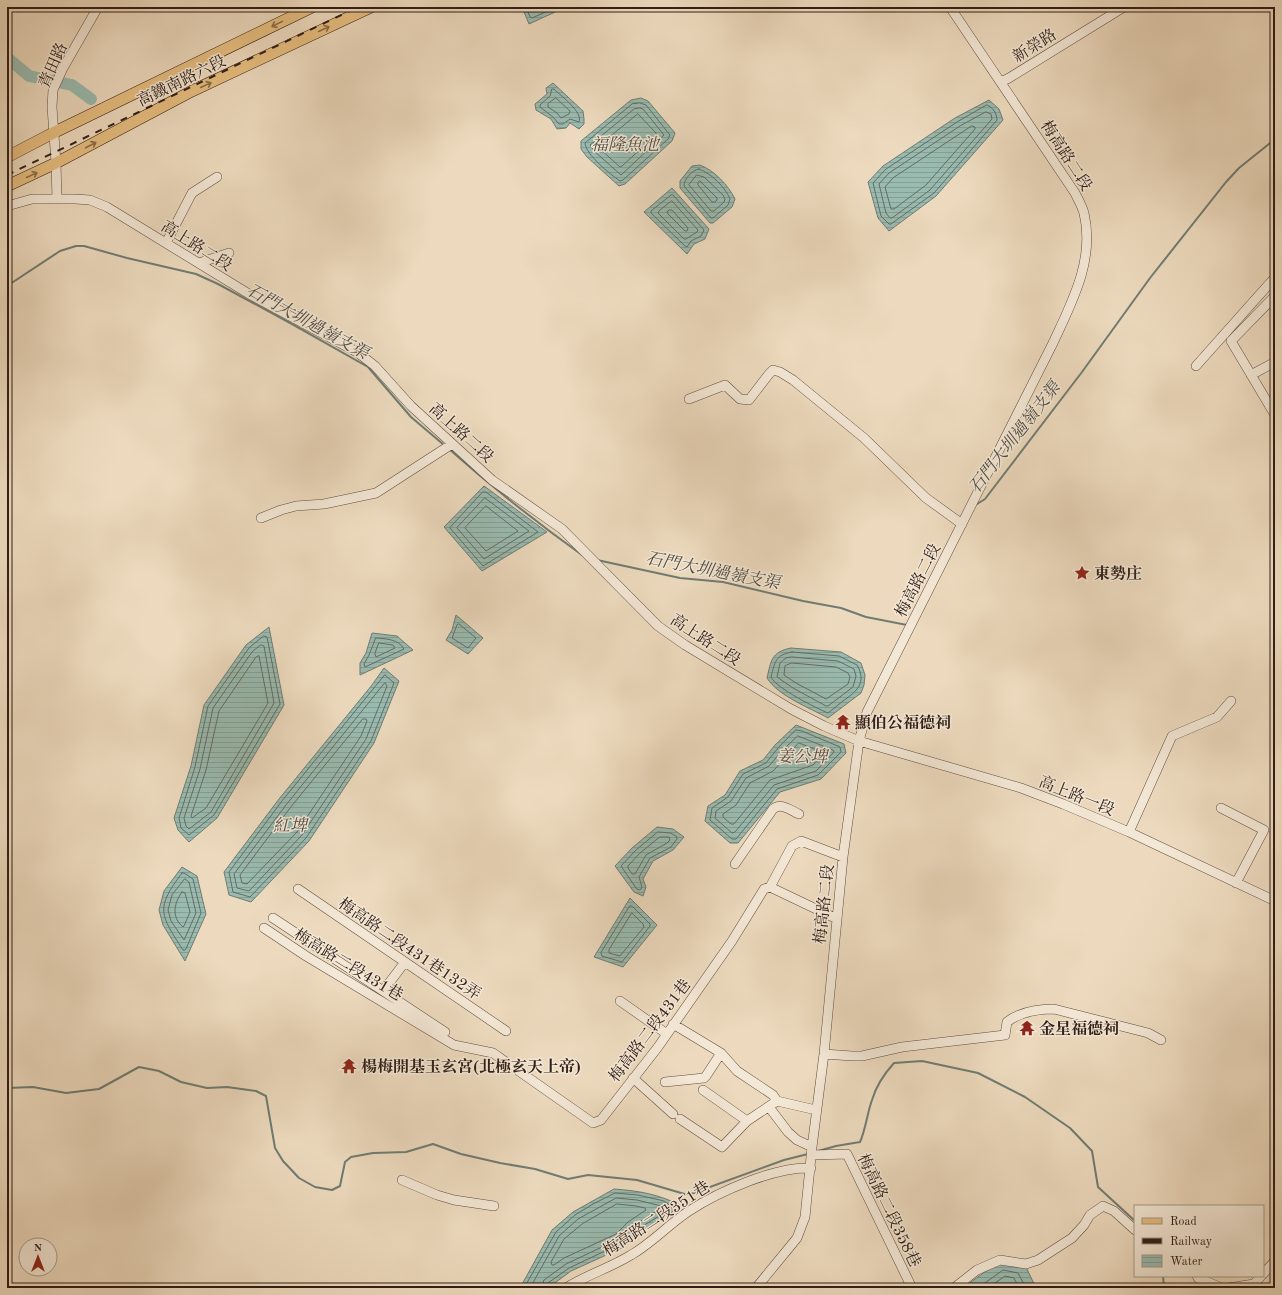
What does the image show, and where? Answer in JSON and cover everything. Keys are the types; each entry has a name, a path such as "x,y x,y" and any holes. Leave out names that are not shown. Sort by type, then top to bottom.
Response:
{"main road":[{"name":"高鐵南路六段","path":"7,157 55,132 312,7"},
{"name":"高鐵南路六段","path":"7,186 56,163 192,91 371,7"}],"street":[{"name":"青田路","path":"56,163 55,132 52,107 53,90 98,7"},
{"name":"梅高路二段","path":"756,1288 797,1238 805,1217 816,1110 824,1054 843,857 859,741 867,712 959,522 969,510 1053,343 1077,290 1087,250 1087,232 1084,212 1075,193 950,7"},
{"name":"新榮路","path":"1001,82 1124,7"},
{"path":"56,163 57,199"},
{"path":"166,243 192,193 217,176"},
{"name":"高上路二段","path":"7,206 32,199 75,198 90,200 107,207 249,294 357,352 375,366 448,446 492,480 562,529 658,626 791,709 824,726 859,741"},
{"path":"199,263 229,253"},
{"path":"1196,366 1275,278"},
{"path":"1275,296 1231,341 1275,415"},
{"path":"1251,375 1275,362"},
{"path":"689,398 725,385 740,398 749,400 768,374 773,370 780,372 793,380 864,438 926,498 959,522"},
{"path":"260,518 296,506 324,504 376,493 448,446"},
{"path":"1129,832 1172,736 1217,717 1231,701"},
{"name":"高上路一段","path":"859,741 1021,788 1129,832 1275,901"},
{"path":"735,864 776,806 782,806 798,814"},
{"path":"1221,808 1264,830 1236,883"},
{"name":"梅高路二段431巷","path":"264,928 306,956 454,1045 493,1053 593,1123 601,1120 658,1047 732,941 764,889 770,886 792,846 800,841 843,857"},
{"path":"770,886 837,919"},
{"name":"梅高路二段431巷132弄","path":"298,889 506,1030"},
{"name":"梅高路二段431巷","path":"273,918 460,1042 462,1047"},
{"path":"383,991 405,962"},
{"path":"620,1001 667,1034"},
{"path":"824,1054 862,1056 902,1046 1005,1035 1007,1022 1022,1014 1040,1009 1054,1009 1148,1033 1161,1040"},
{"path":"673,1024 720,1053 737,1071 773,1096 777,1101 816,1110"},
{"path":"665,1082 704,1078 720,1053"},
{"path":"633,1078 676,1117 722,1147 747,1121 777,1101"},
{"path":"702,1090 747,1121"},
{"path":"769,1107 788,1132 812,1151"},
{"name":"梅高路二段358巷","path":"812,1151 847,1154 912,1288"},
{"name":"梅高路二段351巷","path":"566,1288 632,1255 689,1211 729,1190 777,1172 811,1168"},
{"path":"402,1180 436,1195 454,1200 494,1206"},
{"path":"954,1288 976,1270 1000,1260 1026,1264 1038,1260 1072,1238 1084,1225 1090,1214 1103,1206 1114,1211 1134,1229"},
{"path":"1264,1273 1275,1261"},
{"path":"1197,1277 1222,1288"},
{"path":"1228,1288 1254,1284 1260,1277"}],"water":[{"path":"522,7 566,7 529,24"},
{"path":"553,83 583,111 584,124 579,129 570,123 566,128 557,129 551,119 536,110 535,104 547,94 546,88"},
{"name":"福隆魚池","path":"641,98 648,101 675,133 672,141 625,184 619,186 587,157 581,149 581,141 631,100"},
{"path":"989,100 999,109 1003,120 936,196 889,231 878,218 868,182 883,166 955,118"},
{"path":"700,165 711,171 720,179 735,199 732,207 713,223 710,223 680,188 680,181 692,166"},
{"path":"672,188 709,229 705,239 694,244 687,254 644,212"},
{"path":"484,486 547,532 482,571 444,527"},
{"path":"456,615 483,638 468,654 446,640 452,630"},
{"name":"紅埤","path":"269,627 284,705 217,818 189,842 178,830 174,818 191,766 204,705 246,645"},
{"path":"372,633 397,636 413,650 360,675 360,663 366,653"},
{"name":"姜公埤","path":"791,648 841,652 861,663 865,675 861,693 828,718 786,696 767,678 773,658 779,652"},
{"name":"紅埤","path":"384,668 399,681 374,743 309,841 251,902 229,895 224,872 279,799 372,685"},
{"name":"姜公埤","path":"796,725 844,744 846,753 821,779 780,792 738,843 730,843 705,821 708,806 725,795 740,771 763,760 775,745"},
{"path":"657,827 673,829 684,837 673,850 653,861 643,879 646,887 643,896 634,892 615,866 632,848"},
{"path":"182,867 197,876 206,914 185,961 163,925 159,910 164,891"},
{"path":"630,898 657,925 623,967 594,957"},
{"path":"614,1189 649,1194 682,1206 638,1233 624,1247 571,1271 548,1288 520,1288 552,1230 573,1212"},
{"path":"1001,1260 1025,1265 1036,1288 963,1288"}],"waterway":[{"path":"7,60 10,60 29,76 72,85 91,99"},
{"name":"石門大圳過嶺支渠","path":"974,506 985,499 1082,372 1150,278 1226,182 1239,168 1275,139"},
{"name":"石門大圳過嶺支渠","path":"7,286 60,251 76,246 84,246 127,258 196,274 218,284 292,324 368,367 411,417 444,445"},
{"name":"石門大圳過嶺支渠","path":"449,449 514,504 582,555"},
{"name":"石門大圳過嶺支渠","path":"597,560 680,578 723,582 803,601 841,608 866,617 907,625"},
{"path":"818,1151 860,1142 864,1132 870,1105 878,1085 894,1063 922,1061 978,1073 1025,1097 1070,1128 1092,1151 1098,1187 1134,1220"},
{"path":"7,1088 33,1087 66,1093 99,1089 139,1067 159,1071 181,1082 207,1088 227,1087 256,1091 266,1096 275,1148 283,1161 299,1178 315,1187 332,1190 340,1186 345,1162 351,1157 373,1153 406,1152 433,1144 461,1154 535,1169 568,1179 588,1175 637,1180 688,1195 784,1160 808,1154"},
{"path":"1163,1277 1164,1288"}],"railway":[{"path":"7,175 358,7"}],"place":[{"name":"東勢庄","path":"1082,573"},
{"name":"顯伯公福德祠","path":"843,722"},
{"name":"金星福德祠","path":"1027,1028"},
{"name":"楊梅開基玉玄宮(北極玄天上帝)","path":"349,1066"}]}
